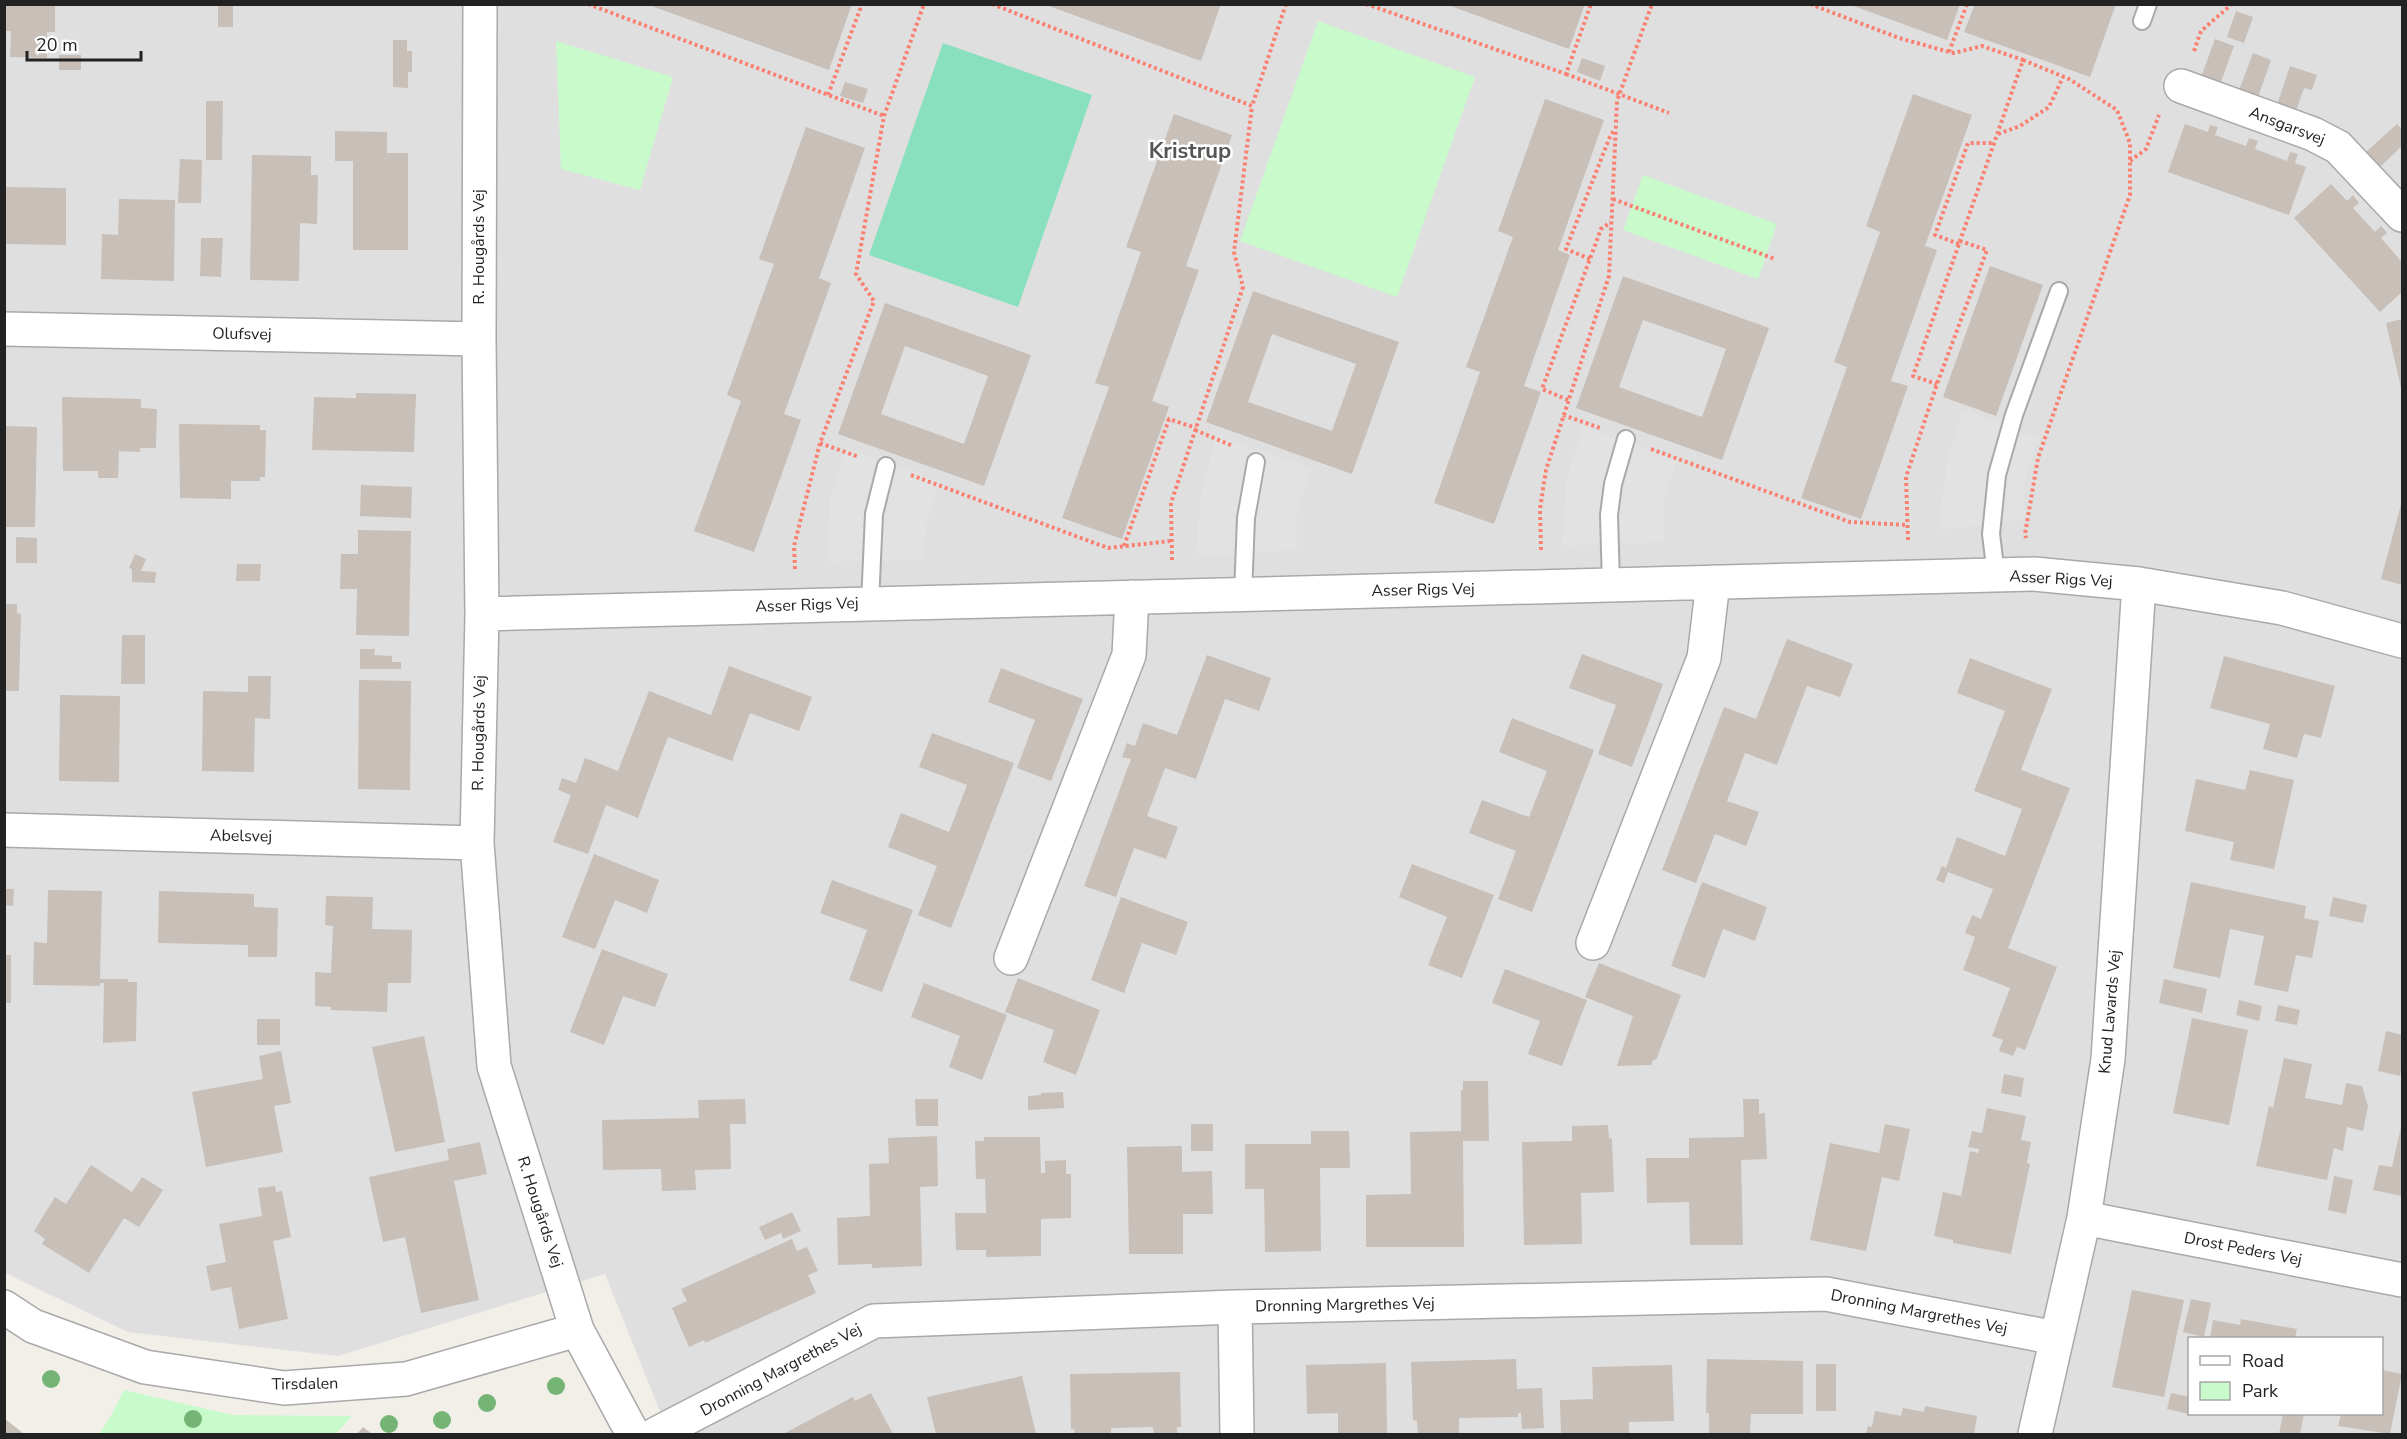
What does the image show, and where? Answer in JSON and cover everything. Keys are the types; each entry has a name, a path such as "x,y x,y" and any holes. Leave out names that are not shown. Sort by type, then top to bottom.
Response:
{"street":[{"name":"R. Hougårds Vej","path":"480,4 479,339 482,614 477,843 494,1066 577,1330 633,1434"},
{"name":"Ansgarsvej","path":"2181,86 2313,134 2338,147 2403,215"},
{"name":"Olufsvej","path":"4,329 479,339"},
{"name":"Asser Rigs Vej","path":"482,614 2034,574 2139,584 2282,608 2403,640"},
{"path":"1593,943 1704,658 1713,582"},
{"name":"Knud Lavards Vej","path":"2035,1434 2084,1218 2108,1059 2139,584"},
{"path":"1011,958 1129,655 1132,597"},
{"name":"Abelsvej","path":"4,830 477,843"},
{"name":"Drost Peders Vej","path":"2084,1218 2403,1280"},
{"name":"Dronning Margrethes Vej","path":"656,1434 874,1321 1234,1308 1826,1294 2056,1338"},
{"name":"Tirsdalen","path":"4,1307 33,1326 145,1367 284,1388 406,1379 577,1330"},
{"path":"1234,1308 1237,1434"}],"lane":[{"path":"2142,21 2148,4"},
{"path":"1996,575 1991,534 1998,475 2014,415 2059,291"},
{"path":"1611,585 1609,515 1613,484 1626,439"},
{"path":"1243,595 1246,518 1256,462"},
{"path":"870,604 874,514 886,466"}],"path":[{"path":"588,4 884,116"},
{"path":"828,95 862,4"},
{"path":"797,606 794,546 820,443 874,301 856,274 884,116 924,4"},
{"path":"992,4 1252,106"},
{"path":"1172,562 1171,503 1243,287 1234,252 1252,106 1286,4"},
{"path":"1366,4 1566,74 1669,113"},
{"path":"1566,74 1591,4"},
{"path":"1541,553 1540,508 1545,470 1609,276 1617,101 1652,4"},
{"path":"1810,4 1899,38 1949,52 1954,53 1982,46 2024,60 1913,376 1937,384"},
{"path":"1949,52 1967,4"},
{"path":"2130,161 2146,149 2169,90 2181,86 2201,31 2232,4"},
{"path":"1998,134 2020,126 2049,107 2063,77"},
{"path":"1590,259 1566,249 1609,139 1616,128"},
{"path":"1908,542 1906,477 1937,384 1987,250 1935,235 1968,142 1994,143"},
{"path":"1612,199 1775,259"},
{"path":"1568,400 1542,389 1601,229 1611,222"},
{"path":"1563,415 1850,522 1907,525"},
{"path":"1124,546 1169,419 1251,454 1256,462"},
{"path":"820,443 1107,548 1170,541"}],"shaded area":[{"path":"4,5 2402,5 2402,1434 669,1434 605,1274 338,1356 128,1332 5,1273"},
{"path":"1963,409 2038,438 2024,482 2024,520 1938,530 1947,464"},
{"path":"1583,426 1677,460 1663,503 1663,542 1562,546 1567,479"},
{"path":"1217,435 1311,469 1297,512 1297,550 1196,555 1202,487"},
{"path":"846,448 940,482 926,525 923,559 828,562 830,500"}],"green space":[{"path":"1318,21 1475,77 1397,297 1240,241"},
{"path":"556,41 673,77 640,190 561,169"},
{"path":"943,43 1092,95 1018,307 869,255"},
{"path":"1643,175 1777,224 1758,279 1623,230"},
{"path":"124,1390 233,1415 352,1416 336,1434 99,1434"}],"building":[{"path":"4,4 55,4 55,32 47,32 47,58 10,57 11,31 4,31"},
{"path":"218,4 233,4 233,27 218,27"},
{"path":"646,4 852,4 829,70"},
{"path":"1043,4 1221,4 1201,61"},
{"path":"1445,4 1585,4 1569,49"},
{"path":"1848,4 1960,4 1947,40"},
{"path":"1975,4 2116,4 2090,77 1964,32"},
{"path":"2236,11 2253,17 2244,43 2227,37"},
{"path":"2215,39 2234,46 2219,87 2200,80"},
{"path":"393,40 407,40 407,51 412,51 412,72 408,72 408,88 393,87"},
{"path":"2253,53 2271,60 2257,100 2238,93"},
{"path":"59,55 81,55 81,70 59,70"},
{"path":"1582,58 1605,66 1600,81 1577,72"},
{"path":"2290,66 2317,75 2312,90 2304,88 2295,114 2276,108"},
{"path":"845,82 868,89 863,103 840,96"},
{"path":"1913,94 1972,115 1925,246 1937,250 1891,381 1908,386 1861,519 1801,498 1847,367 1834,362 1880,232 1866,226"},
{"path":"1545,99 1604,120 1558,250 1570,255 1524,386 1541,392 1494,524 1434,503 1480,372 1466,367 1513,237 1498,231"},
{"path":"206,101 223,101 222,160 206,160"},
{"path":"1174,114 1232,135 1186,266 1199,270 1152,401 1169,407 1122,539 1062,518 1109,387 1095,383 1141,252 1126,247"},
{"path":"2185,124 2208,132 2210,125 2218,127 2215,135 2246,146 2249,138 2258,141 2255,149 2287,161 2290,152 2298,154 2295,163 2306,167 2289,215 2168,172"},
{"path":"2397,124 2402,130 2402,146 2379,168 2365,153"},
{"path":"806,127 865,148 819,278 831,283 784,414 801,420 754,552 694,531 741,401 727,395 774,264 759,259"},
{"path":"335,131 387,132 387,153 408,153 408,250 353,250 353,161 335,161"},
{"path":"252,155 311,156 311,175 318,175 317,224 300,223 299,281 250,280"},
{"path":"180,159 202,160 201,203 178,203"},
{"path":"2331,184 2347,201 2353,195 2359,203 2353,208 2375,232 2381,226 2387,233 2381,238 2402,262 2402,292 2380,312 2294,218"},
{"path":"4,187 66,188 66,245 4,244"},
{"path":"119,199 175,200 174,281 101,279 102,234 118,235"},
{"path":"201,238 223,238 221,277 200,276"},
{"path":"1990,266 2043,285 1996,416 1943,397"},
{"path":"1623,276 1769,328 1722,460 1576,408","holes":["1643,320 1726,349 1702,417 1619,387"]},
{"path":"1253,291 1399,342 1352,474 1206,422","holes":["1272,334 1356,364 1332,431 1248,402"]},
{"path":"885,303 1031,355 984,486 838,434","holes":["905,346 988,376 964,444 881,414"]},
{"path":"2402,319 2402,392 2386,323"},
{"path":"356,393 416,394 414,452 312,450 314,397 356,398"},
{"path":"62,397 141,399 141,408 157,409 156,448 140,448 140,452 119,451 118,478 98,478 98,471 63,471"},
{"path":"179,424 260,425 260,430 266,430 265,477 260,477 260,481 231,481 231,499 180,498"},
{"path":"4,426 37,427 35,527 4,527"},
{"path":"361,485 412,487 411,518 360,516"},
{"path":"2402,501 2402,585 2381,579"},
{"path":"358,530 411,531 409,636 356,635 357,589 340,589 341,554 358,554"},
{"path":"16,537 37,538 37,563 16,563"},
{"path":"135,554 146,559 141,571 156,572 155,583 132,582 132,569 129,568"},
{"path":"237,564 261,564 260,581 236,581"},
{"path":"5,604 17,604 17,613 21,614 19,691 5,691"},
{"path":"122,635 145,635 145,684 121,684"},
{"path":"1787,639 1853,664 1840,697 1807,686 1777,765 1745,753 1727,801 1759,812 1746,846 1715,834 1696,883 1662,870 1724,707 1756,719"},
{"path":"360,649 375,649 374,655 392,656 392,662 401,662 401,669 360,669"},
{"path":"1582,654 1663,684 1632,767 1598,754 1616,705 1569,688"},
{"path":"1207,655 1271,678 1259,711 1225,699 1196,779 1165,768 1147,816 1178,827 1166,859 1134,848 1116,897 1084,886 1131,759 1122,757 1127,743 1135,746 1143,723 1177,735"},
{"path":"2224,656 2335,686 2321,738 2304,734 2297,758 2263,749 2270,724 2210,708"},
{"path":"1970,658 2052,689 2021,770 2070,788 2008,948 2057,967 2025,1050 2017,1047 2013,1056 1999,1051 2003,1040 1992,1036 2010,988 1963,970 1975,937 1965,933 1972,915 1981,919 1993,889 1948,872 1944,883 1936,880 1942,866 1946,868 1957,837 2005,856 2022,809 1974,791 2005,711 1957,693"},
{"path":"729,666 812,697 799,731 750,713 732,761 668,737 638,818 606,805 588,854 553,842 571,795 558,790 562,778 576,783 585,758 618,771 649,691 711,715"},
{"path":"1001,668 1083,699 1051,781 1017,768 1035,720 988,702"},
{"path":"248,676 271,676 270,719 255,718 254,772 202,771 203,691 248,692"},
{"path":"359,680 411,681 410,790 358,789"},
{"path":"60,695 120,696 119,782 59,781"},
{"path":"1512,718 1594,750 1532,912 1498,899 1516,851 1469,833 1482,800 1529,817 1547,771 1499,752"},
{"path":"932,733 1014,763 951,928 918,915 937,866 888,847 901,813 949,832 967,785 919,767"},
{"path":"2250,770 2294,780 2274,869 2230,860 2234,842 2185,831 2196,779 2245,790"},
{"path":"594,854 659,880 647,913 615,900 595,949 562,937"},
{"path":"1412,864 1494,895 1462,978 1428,965 1447,917 1399,897"},
{"path":"832,880 913,910 882,992 849,980 867,930 820,913"},
{"path":"1702,882 1767,907 1755,941 1723,929 1705,978 1671,966"},
{"path":"2191,882 2306,906 2304,918 2319,921 2312,958 2296,955 2288,992 2254,985 2264,936 2230,929 2220,978 2173,968"},
{"path":"4,889 14,889 13,906 4,905"},
{"path":"48,890 102,891 100,979 128,979 128,982 137,982 136,1041 103,1043 104,983 100,983 100,986 33,985 34,942 47,943"},
{"path":"159,891 254,894 254,907 278,908 277,957 248,957 248,945 158,943"},
{"path":"326,896 373,897 372,929 412,930 411,983 388,983 387,1012 331,1010 331,1007 315,1006 315,972 331,973 333,926 325,925"},
{"path":"1121,897 1188,922 1176,955 1142,943 1124,993 1091,980"},
{"path":"2333,897 2367,905 2363,923 2329,916"},
{"path":"602,949 668,974 655,1007 623,996 604,1045 570,1032"},
{"path":"4,955 11,955 11,1003 4,1003"},
{"path":"1599,963 1681,995 1656,1060 1654,1059 1651,1065 1617,1066 1633,1016 1585,997"},
{"path":"1505,969 1587,1000 1562,1066 1528,1054 1540,1021 1492,1003"},
{"path":"1018,978 1100,1010 1076,1075 1043,1062 1054,1030 1005,1012"},
{"path":"2164,979 2207,989 2202,1013 2159,1003"},
{"path":"924,983 1007,1015 982,1080 949,1067 960,1036 911,1017"},
{"path":"2239,1000 2262,1006 2259,1021 2236,1015"},
{"path":"2278,1005 2300,1010 2297,1025 2275,1021"},
{"path":"2192,1018 2248,1030 2229,1125 2173,1113"},
{"path":"257,1019 280,1019 280,1045 257,1045"},
{"path":"2386,1031 2402,1035 2400,1076 2378,1071"},
{"path":"424,1036 445,1142 395,1152 372,1047"},
{"path":"281,1051 291,1103 274,1106 283,1152 206,1167 192,1092 263,1079 259,1056"},
{"path":"2284,1058 2312,1064 2305,1098 2342,1105 2346,1083 2362,1086 2368,1106 2363,1131 2347,1127 2343,1151 2334,1148 2327,1180 2256,1166 2269,1106 2273,1108"},
{"path":"2004,1074 2024,1078 2021,1097 2001,1093"},
{"path":"1463,1081 1488,1081 1489,1141 1463,1141 1464,1247 1366,1247 1366,1195 1411,1194 1410,1132 1461,1131"},
{"path":"1063,1092 1064,1108 1028,1110 1028,1096"},
{"path":"745,1099 746,1124 730,1124 731,1169 695,1170 696,1190 662,1191 661,1169 603,1170 602,1120 699,1118 698,1100"},
{"path":"915,1099 938,1099 938,1126 916,1126"},
{"path":"1743,1099 1759,1099 1759,1114 1765,1113 1767,1159 1741,1160 1743,1245 1690,1245 1689,1202 1647,1203 1646,1158 1689,1158 1689,1138 1744,1137"},
{"path":"1987,1108 2026,1116 2021,1140 2031,1142 2027,1163 2030,1164 2011,1254 1953,1243 1953,1240 1934,1236 1943,1192 1961,1196 1970,1151 1978,1153 1979,1149 1968,1147 1972,1131 1982,1133"},
{"path":"2402,1122 2402,1196 2373,1190 2379,1165 2392,1167"},
{"path":"1191,1124 1213,1124 1213,1151 1191,1151"},
{"path":"1885,1124 1910,1129 1899,1181 1882,1177 1866,1251 1810,1240 1830,1143 1879,1153"},
{"path":"1608,1125 1609,1138 1612,1139 1614,1192 1581,1193 1582,1244 1524,1245 1522,1142 1572,1141 1572,1126"},
{"path":"1311,1131 1349,1131 1350,1168 1320,1168 1321,1251 1265,1252 1264,1189 1245,1189 1245,1144 1311,1144"},
{"path":"937,1136 938,1186 920,1187 922,1266 872,1268 872,1264 838,1265 837,1218 870,1216 869,1164 889,1163 888,1138"},
{"path":"984,1137 1040,1137 1041,1173 1045,1173 1045,1161 1066,1160 1066,1174 1071,1174 1071,1218 1041,1219 1041,1256 986,1257 986,1250 956,1250 955,1213 986,1213 985,1179 976,1179 975,1141 984,1141"},
{"path":"480,1142 487,1174 454,1181 479,1300 421,1313 405,1237 383,1242 369,1177 449,1160 447,1149"},
{"path":"1182,1146 1182,1172 1212,1171 1213,1214 1183,1214 1183,1254 1129,1254 1127,1147"},
{"path":"91,1165 132,1192 142,1177 163,1190 139,1227 124,1218 89,1273 42,1244 45,1239 34,1231 55,1197 66,1204"},
{"path":"2334,1176 2353,1180 2346,1214 2328,1210"},
{"path":"275,1186 276,1192 282,1191 291,1237 273,1241 288,1319 239,1329 231,1287 211,1291 206,1266 226,1262 219,1224 262,1216 258,1188"},
{"path":"792,1212 801,1231 783,1239 781,1233 765,1240 759,1227"},
{"path":"792,1239 797,1251 807,1247 818,1271 808,1275 816,1293 705,1343 704,1340 689,1347 672,1308 687,1301 681,1289"},
{"path":"2132,1290 2184,1300 2164,1397 2112,1387"},
{"path":"2191,1299 2211,1303 2204,1337 2183,1332"},
{"path":"2241,1319 2297,1329 2295,1337 2210,1337 2213,1320 2240,1325"},
{"path":"1516,1359 1517,1389 1542,1388 1544,1428 1522,1429 1521,1413 1518,1413 1518,1417 1459,1418 1459,1434 1418,1434 1417,1421 1413,1420 1411,1362"},
{"path":"1707,1359 1803,1361 1803,1414 1751,1414 1750,1434 1709,1434 1709,1413 1706,1413"},
{"path":"1386,1363 1387,1434 1338,1434 1338,1413 1307,1414 1306,1365"},
{"path":"1816,1364 1836,1364 1836,1411 1816,1411"},
{"path":"1672,1365 1674,1421 1629,1422 1629,1434 1561,1434 1560,1400 1593,1399 1592,1367"},
{"path":"2383,1370 2402,1374 2390,1434 2338,1426 2341,1415 2383,1415"},
{"path":"1180,1372 1181,1427 1177,1427 1177,1434 1154,1434 1153,1427 1111,1428 1111,1434 1075,1434 1074,1429 1071,1429 1070,1374"},
{"path":"1022,1376 1036,1434 936,1434 927,1397"},
{"path":"871,1393 893,1434 783,1434 853,1397 855,1401"},
{"path":"2171,1393 2188,1397 2188,1414 2167,1409"},
{"path":"1925,1406 1977,1416 1974,1434 1866,1434 1868,1426 1872,1427 1875,1411 1901,1416 1903,1408 1924,1412"},
{"path":"2283,1415 2304,1415 2300,1434 2279,1434"},
{"path":"4,1418 24,1434 4,1434"},
{"path":"363,1427 372,1434 357,1434"}],"district":[{"name":"Kristrup","path":"1190,151"}]}
